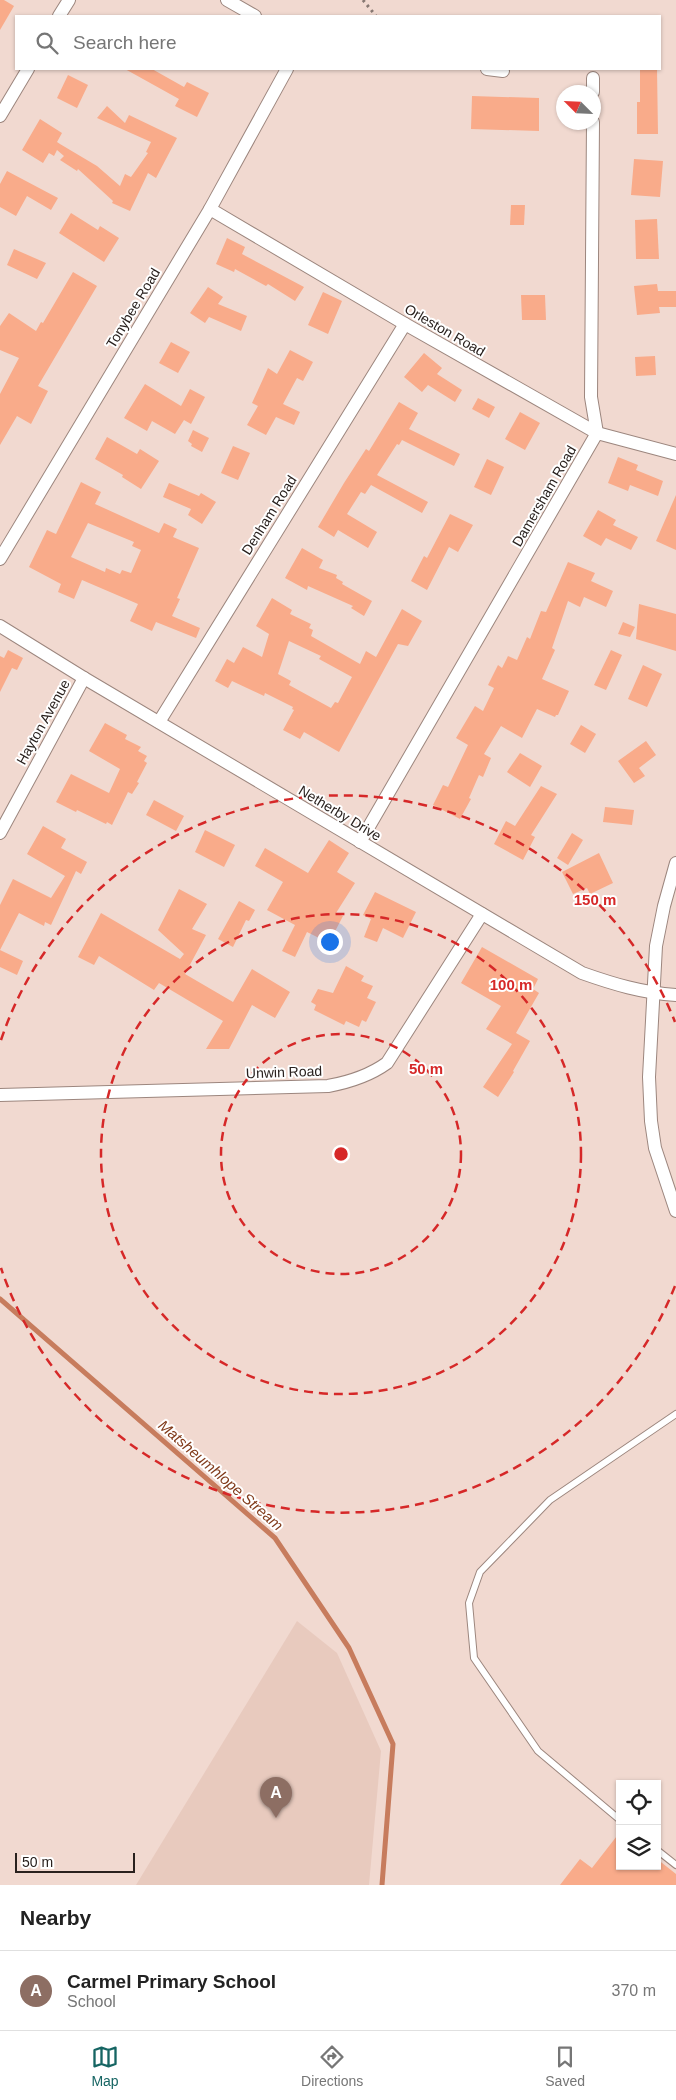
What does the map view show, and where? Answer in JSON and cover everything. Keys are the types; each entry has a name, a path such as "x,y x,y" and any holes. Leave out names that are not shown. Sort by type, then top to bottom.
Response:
{"street":[{"path":"60,15 69,0"},
{"path":"227,0 253,15"},
{"path":"0,116 27,70"},
{"name":"Tonybee Road","path":"0,558 210,209 286,70"},
{"path":"593,78 593,85"},
{"path":"593,130 592,397 597,433"},
{"name":"Orleston Road","path":"210,209 404,324 597,433 676,454"},
{"name":"Denham Road","path":"159,722 404,324"},
{"name":"Damersham Road","path":"360,842 597,433"},
{"name":"Netherby Drive","path":"0,626 84,678 582,973 620,986 653,993 676,995"},
{"name":"Hayton Avenue","path":"0,832 84,678"},
{"path":"676,863 664,906 656,946 649,1077 651,1121 655,1148 676,1211"},
{"name":"Unwin Road","path":"0,1095 328,1086 349,1082 374,1072 387,1063 482,914"}],"lane":[{"path":"616,1817 538,1751 474,1658 469,1603 480,1572 550,1500 676,1414"},
{"path":"661,1853 676,1865"}],"path":[{"path":"363,0 375,15"}],"shaded area":[{"path":"297,1621 337,1653 381,1751 369,1885 136,1885"}],"building":[{"path":"0,0 4,0 14,6 0,30"},
{"path":"127,70 154,70 184,87 187,82 209,93 197,117 175,106 179,99"},
{"path":"640,70 657,70 658,134 637,134 637,102 640,102"},
{"path":"68,75 88,85 77,108 57,98"},
{"path":"472,96 539,98 539,131 471,129"},
{"path":"107,106 125,123 129,115 177,138 156,178 148,173 130,211 112,203 113,201 78,169 77,171 60,160 64,156 57,150 54,156 49,153 43,163 22,150 40,119 62,133 57,142 97,166 120,186 125,174 131,177 148,153 146,152 151,142 97,118"},
{"path":"634,159 663,161 660,197 631,195"},
{"path":"7,171 58,198 51,210 27,196 16,216 0,207 0,184"},
{"path":"511,205 525,205 524,225 510,225"},
{"path":"71,213 98,230 100,226 119,238 104,262 59,233"},
{"path":"657,219 659,259 636,259 635,220"},
{"path":"227,238 245,247 242,254 304,287 295,301 268,284 266,286 235,269 234,272 216,264"},
{"path":"14,249 46,263 37,279 7,265"},
{"path":"73,272 97,286 38,386 48,391 31,424 17,416 0,445 0,394 19,358 0,350 0,326 9,313 36,331 41,322 43,323"},
{"path":"657,284 658,291 676,291 676,307 659,307 660,313 637,315 634,286"},
{"path":"208,287 223,297 218,304 247,316 241,331 209,317 205,323 190,313"},
{"path":"323,292 342,301 328,334 308,325"},
{"path":"521,295 545,295 546,320 522,320"},
{"path":"171,342 190,352 178,373 159,363"},
{"path":"290,350 313,362 303,381 297,378 283,404 300,412 294,425 276,417 266,435 247,425 258,406 252,403 268,368 277,374"},
{"path":"424,353 442,368 437,374 462,390 455,402 428,385 422,392 404,377"},
{"path":"655,356 656,375 636,376 635,357"},
{"path":"145,384 181,406 190,389 205,397 191,424 184,420 175,434 152,421 147,431 124,418"},
{"path":"478,398 495,407 489,418 472,409"},
{"path":"399,402 418,413 409,429 460,454 454,466 402,440 399,445 397,444 377,475 428,502 422,513 371,485 365,494 361,492 347,514 377,532 368,548 338,530 334,537 318,527 366,449 369,451"},
{"path":"520,412 540,423 525,450 505,439"},
{"path":"193,430 209,438 202,452 191,446 192,444 188,441"},
{"path":"107,437 137,454 140,449 159,461 141,489 122,477 123,475 95,459"},
{"path":"233,446 250,453 238,480 221,473"},
{"path":"618,457 638,465 636,470 663,481 658,496 630,485 628,491 608,483"},
{"path":"487,459 504,467 491,495 474,487"},
{"path":"81,482 101,492 95,504 159,533 164,523 177,529 173,537 199,548 177,598 180,599 172,616 200,628 196,638 156,622 152,631 130,621 138,604 82,580 74,599 58,592 61,584 29,567 47,530 56,534","holes":["88,523 134,542 132,546 141,550 131,573 122,570 120,574 106,568 105,572 71,557"]},
{"path":"169,483 199,496 201,493 216,502 202,524 188,515 191,509 163,497"},
{"path":"676,495 676,550 656,541"},
{"path":"598,510 616,520 613,525 638,537 631,550 606,538 601,546 583,536"},
{"path":"450,514 473,525 458,552 449,547 427,590 411,581 424,556 427,558"},
{"path":"302,548 323,560 319,568 337,575 336,578 343,582 342,584 372,601 364,616 351,608 353,606 308,586 307,590 285,578"},
{"path":"568,562 595,573 591,581 613,591 606,607 584,597 580,607 568,601 552,648 555,650 542,679 569,691 558,715 555,717 537,709 522,738 501,726 484,754 491,758 483,777 479,775 469,798 471,799 460,819 433,805 443,785 448,787 468,745 456,738 475,706 483,711 494,688 488,685 498,665 502,668 508,656 517,660 527,637 530,639 541,611 546,612"},
{"path":"272,598 292,610 290,614 311,624 309,628 313,630 311,636 360,664 366,651 376,657 402,609 422,621 408,646 398,644 339,752 304,732 300,739 283,730 294,710 292,709 293,707 265,693 264,696 232,681 228,688 215,681 227,659 234,663 243,647 262,657 269,634 256,626","holes":["289,641 321,656 319,659 352,677 338,703 335,702 331,708 289,685 291,681 278,674"]},
{"path":"639,604 676,614 676,651 636,639"},
{"path":"623,622 635,627 630,637 618,634"},
{"path":"8,650 23,658 17,670 12,668 0,692 0,656 4,658"},
{"path":"611,650 622,655 606,690 594,685"},
{"path":"643,665 662,674 647,707 628,699"},
{"path":"105,723 127,735 125,739 141,747 138,751 147,756 144,761 147,763 137,782 139,783 132,794 128,792 112,825 77,810 76,812 56,802 71,774 109,793 120,769 89,751"},
{"path":"581,725 596,734 585,753 570,744"},
{"path":"646,741 656,755 639,768 645,776 634,783 618,761"},
{"path":"520,753 542,766 530,787 507,772"},
{"path":"541,786 557,794 531,835 535,837 523,860 494,844 506,821 515,826"},
{"path":"154,800 184,816 176,831 146,815"},
{"path":"605,807 634,810 632,825 603,822"},
{"path":"43,826 66,839 61,848 87,862 81,874 76,871 51,925 45,922 44,926 19,913 0,950 0,905 13,879 51,898 65,876 27,854"},
{"path":"205,830 235,845 224,867 195,852"},
{"path":"572,833 583,840 568,865 557,858"},
{"path":"329,840 349,853 337,872 355,883 336,913 343,916 329,943 307,932 295,957 282,951 295,925 267,910 283,882 255,866 265,848 308,873"},
{"path":"599,853 613,883 590,894 587,888 573,894 562,872"},
{"path":"179,889 207,904 192,929 206,935 185,974 233,1002 252,969 290,992 275,1018 252,1005 229,1049 206,1049 223,1021 159,983 154,990 99,956 94,965 78,957 101,913 180,959 184,954 158,930"},
{"path":"375,892 416,912 403,938 383,928 377,942 364,937 371,919 363,915"},
{"path":"239,901 255,910 249,921 246,920 233,947 218,939"},
{"path":"482,947 538,979 533,989 539,993 516,1033 530,1041 498,1097 483,1087 512,1044 486,1029 501,1006 461,983"},
{"path":"0,950 23,961 17,975 0,967"},
{"path":"346,966 364,976 361,981 373,986 367,998 376,1002 366,1022 362,1020 359,1027 346,1021 344,1025 314,1010 316,1005 311,1002 318,989 333,993"},
{"path":"616,1837 616,1870 661,1870 661,1862 676,1874 676,1885 560,1885 580,1859 592,1868"}],"waterway":[{"name":"Matsheumhlope Stream","path":"0,1299 275,1538 349,1648 393,1744 382,1885"}],"place":[{"name":"Carmel Primary School","path":"276,1818"}]}
